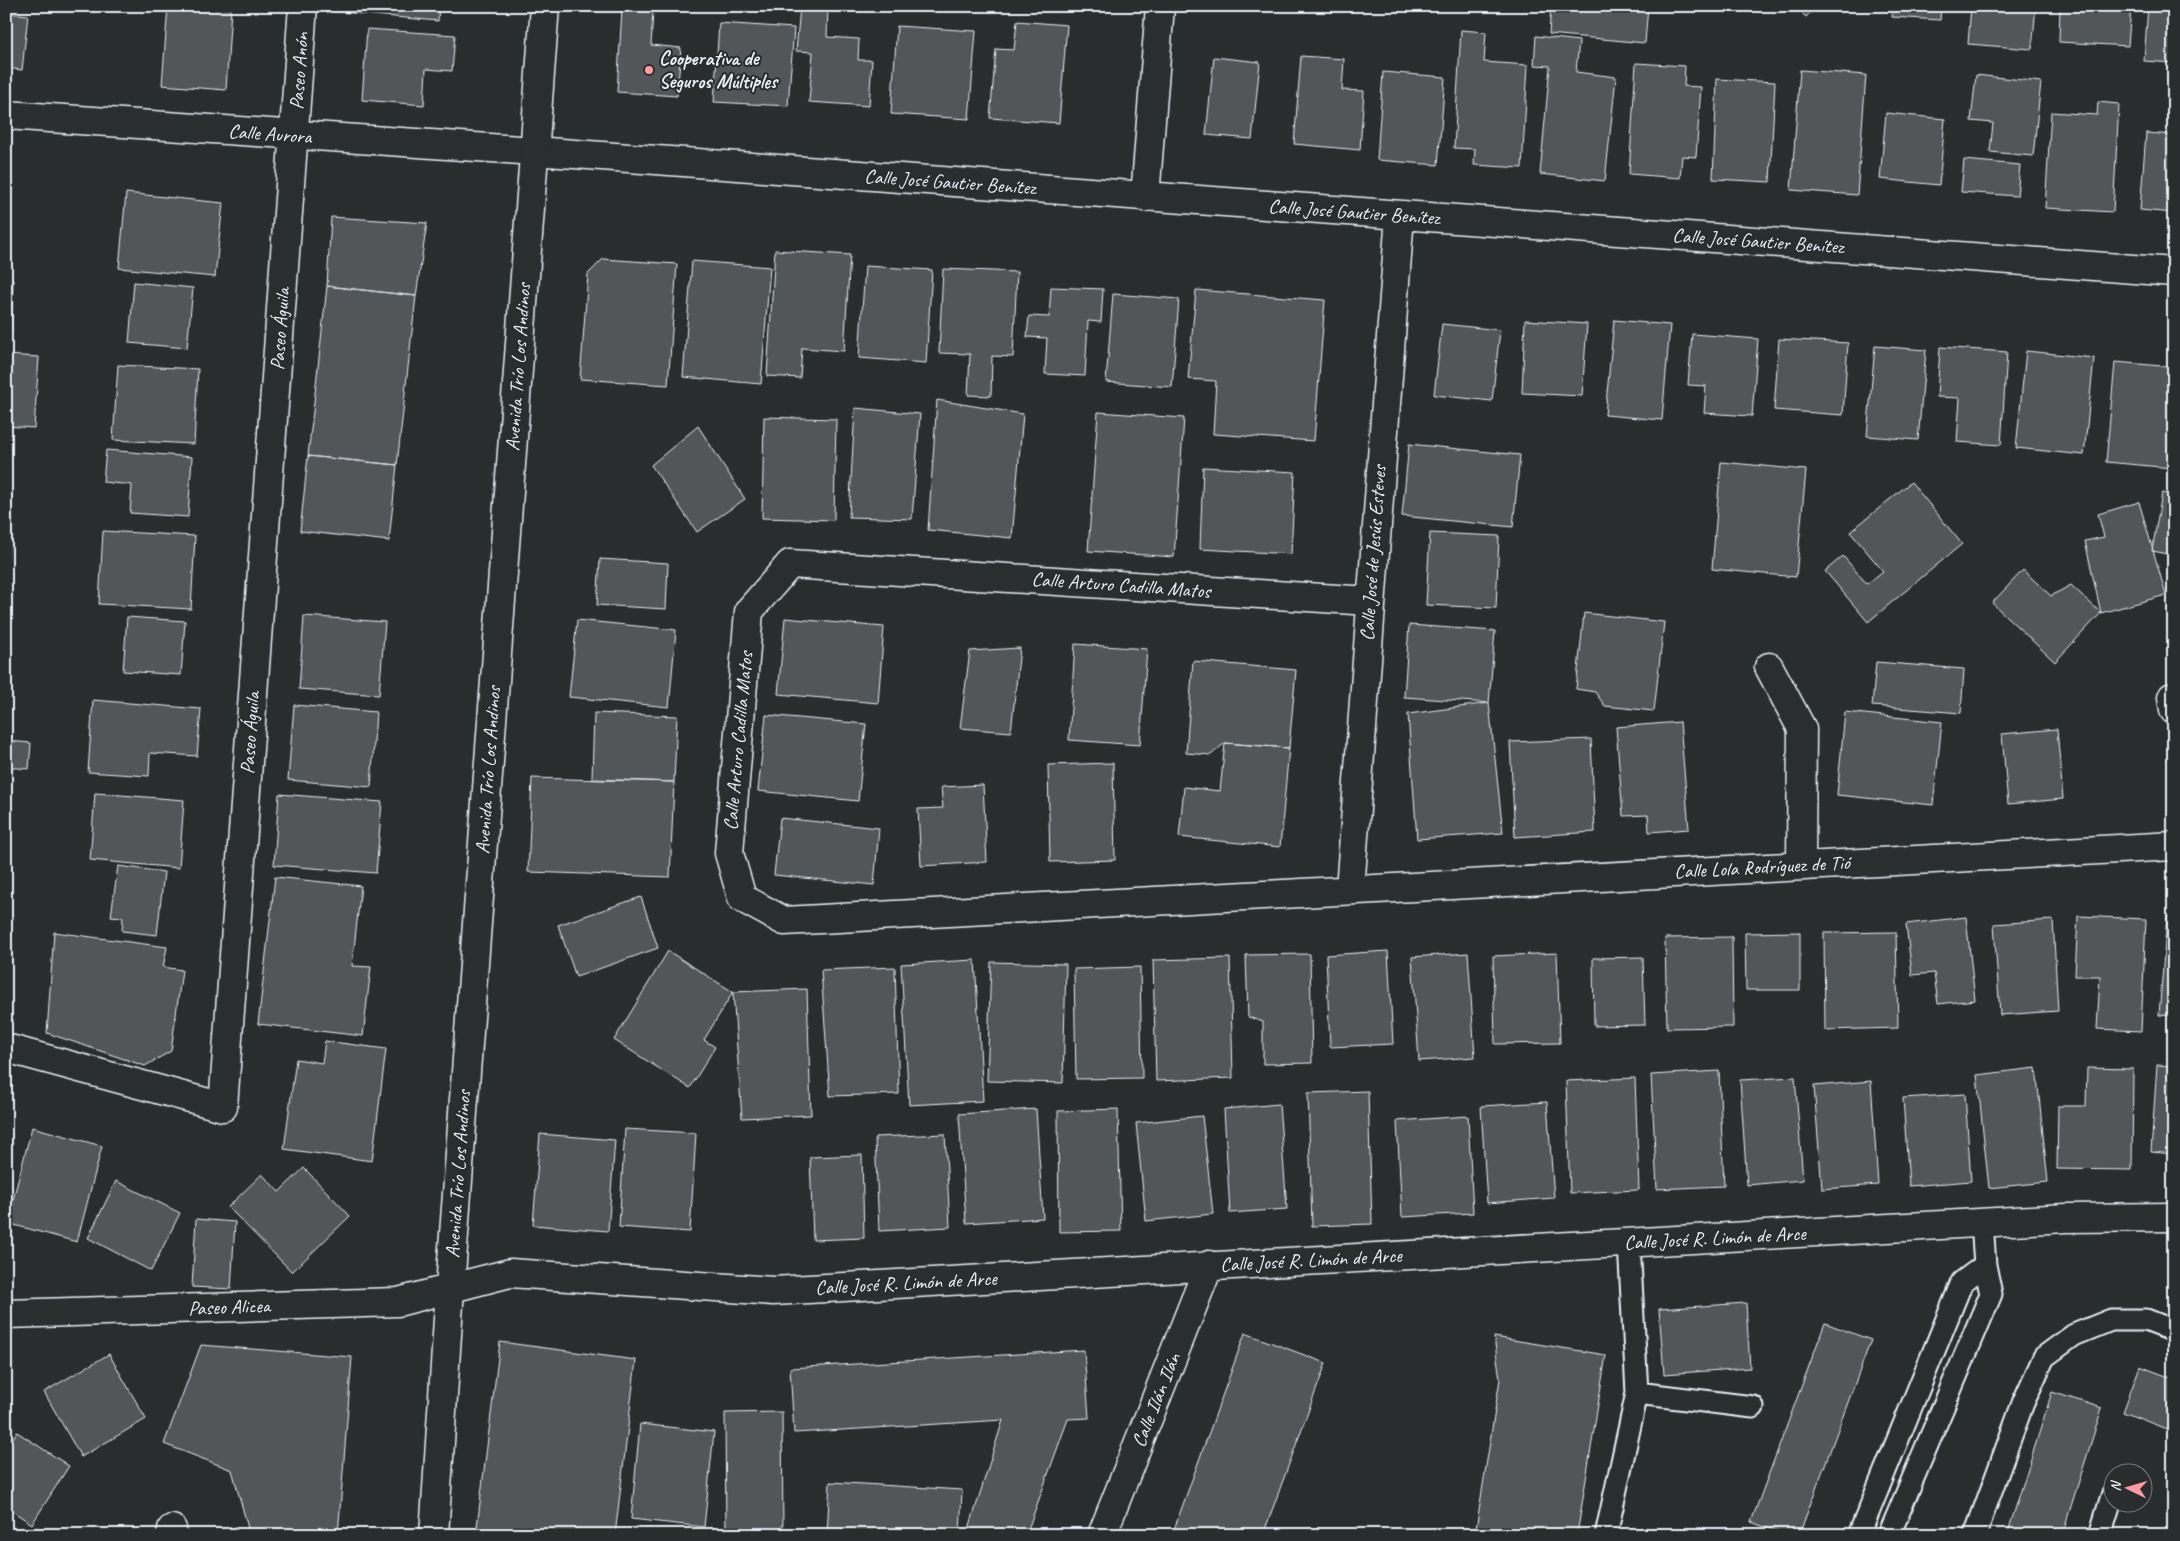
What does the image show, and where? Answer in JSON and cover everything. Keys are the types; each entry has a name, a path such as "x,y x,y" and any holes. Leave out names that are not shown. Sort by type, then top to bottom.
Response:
{"street":[{"name":"Paseo Anón","path":"295,135 303,6"},
{"name":"Avenida Trío Los Andinos","path":"434,1535 450,1288 545,6"},
{"path":"1145,197 1160,6"},
{"name":"Calle Aurora","path":"6,115 534,151"},
{"name":"Paseo Águila","path":"6,1048 223,1107 295,135"},
{"name":"Calle José Gautier Benítez","path":"534,151 2174,272"},
{"name":"Calle José de Jesús Esteves","path":"1350,890 1369,601 1400,215"},
{"name":"Calle Arturo Cadilla Matos","path":"1350,890 784,921 742,898 729,853 749,611 790,564 1369,601"},
{"path":"1769,667 1802,729 1801,865"},
{"name":"Calle Lola Rodríguez de Tió","path":"1350,890 2174,846"},
{"name":"Calle José R. Limón de Arce","path":"450,1288 510,1273 773,1291 1982,1222 2066,1218 2174,1217"},
{"name":"Calle Ilán Ilán","path":"1102,1535 1209,1265"},
{"name":"Paseo Alicea","path":"6,1314 398,1302 450,1288"}],"lane":[{"path":"1889,1535 1991,1294 1985,1265 1982,1222"},
{"path":"1606,1535 1637,1393 1628,1243"},
{"path":"1859,1535 1962,1282 1985,1265"},
{"path":"1975,1535 2023,1404 2044,1357 2074,1335 2111,1320 2146,1320 2174,1331"},
{"path":"1637,1393 1753,1407"},
{"path":"2100,1535 2106,1514"}],"building":[{"path":"168,6 231,8 226,90 162,85"},
{"path":"199,6 232,6 231,8"},
{"path":"331,6 439,6 438,21 330,11"},
{"path":"1551,6 1648,6 1645,43 1549,34"},
{"path":"1795,6 1817,6 1806,17"},
{"path":"1893,6 1941,6 1940,20 1892,17"},
{"path":"1971,6 2036,6 2032,49 1968,44"},
{"path":"2060,6 2131,6 2128,46 2059,42"},
{"path":"2148,6 2174,6 2174,63 2144,61"},
{"path":"800,7 828,8 827,37 859,39 858,60 872,60 869,106 809,102 813,52 796,51"},
{"name":"Cooperativa de Seguros Múltiples","path":"622,9 653,11 651,45 681,48 677,96 617,92"},
{"path":"6,13 28,15 22,70 6,68"},
{"path":"1017,21 1067,25 1059,123 990,118 996,49 1014,50"},
{"path":"719,23 794,28 788,106 714,102"},
{"path":"897,26 976,31 969,119 891,114"},
{"path":"367,29 455,35 452,71 426,69 424,105 362,100"},
{"path":"1461,30 1486,32 1484,62 1528,65 1522,168 1474,165 1475,149 1454,148"},
{"path":"1536,36 1579,41 1576,72 1616,77 1605,181 1540,174 1550,66 1534,65"},
{"path":"1301,56 1344,59 1342,90 1364,91 1360,150 1294,144"},
{"path":"1214,57 1260,62 1252,139 1206,135"},
{"path":"1636,63 1685,66 1684,86 1701,87 1696,157 1682,156 1680,178 1629,174"},
{"path":"1800,70 1866,75 1857,195 1791,190"},
{"path":"1383,72 1445,77 1438,165 1377,160"},
{"path":"1976,75 2041,82 2033,156 1990,152 1993,123 1971,121"},
{"path":"1717,79 1775,82 1770,182 1713,179"},
{"path":"2098,102 2119,104 2113,212 2045,208 2051,112 2097,115"},
{"path":"1886,113 1945,119 1939,185 1880,179"},
{"path":"2146,133 2174,135 2174,213 2140,210"},
{"path":"1964,160 2020,165 2017,196 1961,192"},
{"path":"126,193 223,203 215,277 119,268"},
{"path":"331,217 427,223 416,296 327,286"},
{"path":"775,250 850,255 844,351 802,348 800,378 767,376"},
{"path":"603,259 677,264 668,385 580,379 588,274"},
{"path":"692,261 770,267 761,384 683,377"},
{"path":"865,266 932,270 926,363 859,358"},
{"path":"943,269 1017,272 1013,357 992,356 991,396 968,395 970,354 939,353"},
{"path":"6,278 13,279 11,334 6,334"},
{"path":"134,282 193,288 187,348 129,343"},
{"path":"327,286 416,296 397,465 308,456"},
{"path":"1051,287 1103,289 1101,322 1088,321 1085,376 1045,374 1047,338 1027,337 1029,316 1049,317"},
{"path":"1196,290 1325,300 1314,441 1213,434 1216,381 1188,379"},
{"path":"1113,294 1179,299 1172,387 1106,382"},
{"path":"1525,320 1587,324 1582,396 1522,393"},
{"path":"1614,320 1670,325 1662,420 1605,415"},
{"path":"1442,324 1500,330 1492,401 1434,395"},
{"path":"1692,334 1758,339 1752,416 1704,413 1706,386 1688,385"},
{"path":"1779,339 1848,343 1843,415 1774,410"},
{"path":"1875,346 1926,350 1918,440 1867,436"},
{"path":"1940,347 2007,352 2001,445 1957,442 1960,398 1937,397"},
{"path":"2026,351 2094,358 2084,455 2016,448"},
{"path":"6,355 39,357 34,428 6,426"},
{"path":"2115,362 2174,367 2172,468 2106,462"},
{"path":"118,365 198,369 194,444 113,440"},
{"path":"937,400 1023,414 1012,538 928,530"},
{"path":"855,408 920,414 912,519 849,517"},
{"path":"1098,412 1184,418 1174,557 1088,551"},
{"path":"764,417 836,419 834,520 762,518"},
{"path":"698,426 745,499 697,532 651,465"},
{"path":"1409,444 1520,455 1513,527 1402,516"},
{"path":"6,448 10,449 6,497"},
{"path":"106,450 192,457 188,517 130,513 132,485 103,482"},
{"path":"308,456 397,465 389,541 300,531"},
{"path":"1721,462 1806,470 1796,577 1712,569"},
{"path":"1203,467 1295,472 1291,554 1200,549"},
{"path":"1911,482 1962,544 1868,622 1825,571 1843,556 1867,584 1883,571 1850,532"},
{"path":"2162,493 2174,495 2174,555 2152,551"},
{"path":"2139,502 2166,595 2101,613 2085,541 2104,537 2098,514"},
{"path":"6,521 11,522 6,583"},
{"path":"103,531 195,536 191,609 99,604"},
{"path":"1430,533 1499,536 1496,608 1426,605"},
{"path":"600,559 668,563 666,609 597,605"},
{"path":"2023,570 2051,596 2071,585 2101,613 2055,662 1992,603"},
{"path":"1584,613 1664,622 1654,711 1605,706 1595,692 1576,689"},
{"path":"304,616 385,622 379,695 299,689"},
{"path":"127,617 185,621 181,675 123,671"},
{"path":"785,618 884,627 878,703 778,694"},
{"path":"577,620 676,630 669,707 569,697"},
{"path":"1409,625 1495,631 1489,703 1404,697"},
{"path":"1075,644 1147,649 1140,745 1069,740"},
{"path":"1020,648 1011,732 960,728 970,651"},
{"path":"1193,661 1296,670 1289,748 1225,743 1211,755 1186,753"},
{"path":"1876,662 1964,669 1961,713 1872,706"},
{"path":"93,700 201,709 197,756 150,753 149,776 88,772"},
{"path":"1489,703 1503,833 1417,839 1408,714"},
{"path":"294,705 376,712 371,787 288,780"},
{"path":"1845,712 1942,722 1933,805 1837,795"},
{"path":"594,713 677,716 674,782 592,779"},
{"path":"766,715 866,724 858,801 758,791"},
{"path":"1680,722 1689,829 1649,832 1648,815 1623,816 1616,727"},
{"path":"6,723 8,723 7,741 31,743 29,769 6,767"},
{"path":"2057,729 2063,799 2008,804 2002,734"},
{"path":"1591,739 1595,832 1515,837 1510,742"},
{"path":"1225,743 1289,748 1280,847 1179,837 1184,787 1220,791"},
{"path":"1113,763 1115,860 1050,862 1048,765"},
{"path":"532,778 674,782 670,877 528,872"},
{"path":"983,785 987,862 921,866 918,809 943,808 941,787"},
{"path":"95,793 184,800 179,868 90,860"},
{"path":"279,794 382,802 376,873 274,865"},
{"path":"780,818 879,828 874,885 774,875"},
{"path":"118,866 164,872 157,935 122,931 123,917 111,916"},
{"path":"275,877 361,886 352,966 371,967 363,1036 258,1024"},
{"path":"641,897 658,948 576,977 558,925"},
{"path":"2078,916 2146,919 2141,1031 2097,1029 2100,976 2075,976"},
{"path":"1966,917 1975,1000 1938,1004 1934,973 1912,975 1906,924"},
{"path":"2167,917 2174,917 2174,1016 2159,1015"},
{"path":"2053,920 2058,1011 2000,1015 1994,924"},
{"path":"54,932 167,947 163,967 182,970 171,1051 145,1066 47,1033"},
{"path":"1800,932 1800,990 1746,990 1745,933"},
{"path":"1896,932 1898,1028 1825,1030 1824,933"},
{"path":"1732,937 1733,1027 1667,1028 1665,938"},
{"path":"668,951 733,992 704,1040 715,1047 690,1088 614,1040"},
{"path":"1388,951 1393,1044 1330,1047 1326,955"},
{"path":"1468,953 1475,1057 1419,1061 1412,957"},
{"path":"1557,953 1560,1043 1495,1044 1493,956"},
{"path":"1310,954 1312,1063 1263,1064 1263,1022 1248,1017 1246,955"},
{"path":"1643,957 1645,1025 1594,1026 1593,958"},
{"path":"1230,958 1233,1078 1156,1081 1153,960"},
{"path":"975,960 983,1101 909,1105 901,964"},
{"path":"991,962 1066,964 1063,1083 987,1081"},
{"path":"895,967 899,1094 830,1096 821,970"},
{"path":"1140,967 1142,1078 1076,1079 1074,969"},
{"path":"807,989 811,1115 742,1118 733,992"},
{"path":"325,1041 386,1049 372,1161 284,1149 296,1059 322,1063"},
{"path":"2157,1065 2174,1066 2174,1154 2151,1152"},
{"path":"2036,1068 2048,1182 1989,1188 1977,1075"},
{"path":"2087,1068 2133,1069 2132,1170 2057,1169 2058,1106 2086,1106"},
{"path":"1719,1071 1724,1186 1657,1189 1651,1075"},
{"path":"1795,1077 1803,1180 1747,1185 1740,1080"},
{"path":"1635,1078 1639,1190 1570,1193 1566,1081"},
{"path":"1871,1081 1878,1185 1822,1189 1814,1086"},
{"path":"1368,1091 1372,1224 1312,1226 1308,1093"},
{"path":"1965,1094 1971,1181 1909,1186 1903,1098"},
{"path":"1547,1102 1554,1198 1487,1203 1481,1106"},
{"path":"1279,1104 1287,1209 1230,1213 1224,1109"},
{"path":"1036,1109 1043,1218 966,1223 959,1114"},
{"path":"1118,1109 1121,1231 1059,1232 1058,1111"},
{"path":"1202,1116 1213,1214 1146,1221 1136,1123"},
{"path":"1468,1116 1473,1213 1402,1217 1397,1121"},
{"path":"32,1127 102,1146 77,1242 7,1223"},
{"path":"625,1129 696,1133 690,1232 619,1227"},
{"path":"540,1134 615,1140 608,1231 533,1225"},
{"path":"945,1134 950,1227 879,1231 875,1137"},
{"path":"862,1155 864,1238 813,1240 810,1157"},
{"path":"304,1168 350,1216 292,1272 228,1207 262,1174 279,1192"},
{"path":"116,1181 180,1213 151,1271 88,1238"},
{"path":"196,1219 235,1222 231,1289 192,1287"},
{"path":"1746,1303 1750,1368 1664,1374 1659,1309"},
{"path":"1825,1323 1871,1340 1799,1535 1787,1535 1751,1522"},
{"path":"1245,1333 1326,1363 1263,1535 1172,1535"},
{"path":"1494,1337 1606,1355 1577,1535 1475,1535 1500,1379"},
{"path":"500,1342 636,1360 615,1535 476,1535"},
{"path":"201,1345 352,1357 338,1535 250,1535 232,1470 164,1444"},
{"path":"1084,1350 1089,1418 1068,1419 1026,1535 967,1535 1003,1420 794,1433 790,1368"},
{"path":"109,1354 146,1419 81,1457 44,1392"},
{"path":"2140,1366 2174,1379 2174,1432 2123,1412"},
{"path":"2052,1392 2102,1408 2062,1535 2007,1535"},
{"path":"782,1412 783,1535 726,1535 725,1413"},
{"path":"640,1424 714,1432 704,1527 631,1519"},
{"path":"17,1432 69,1466 32,1524 6,1507 6,1449"},
{"path":"830,1482 962,1490 960,1535 827,1535"}],"place":[{"name":"Cooperativa de Seguros Múltiples","path":"649,70"}]}
